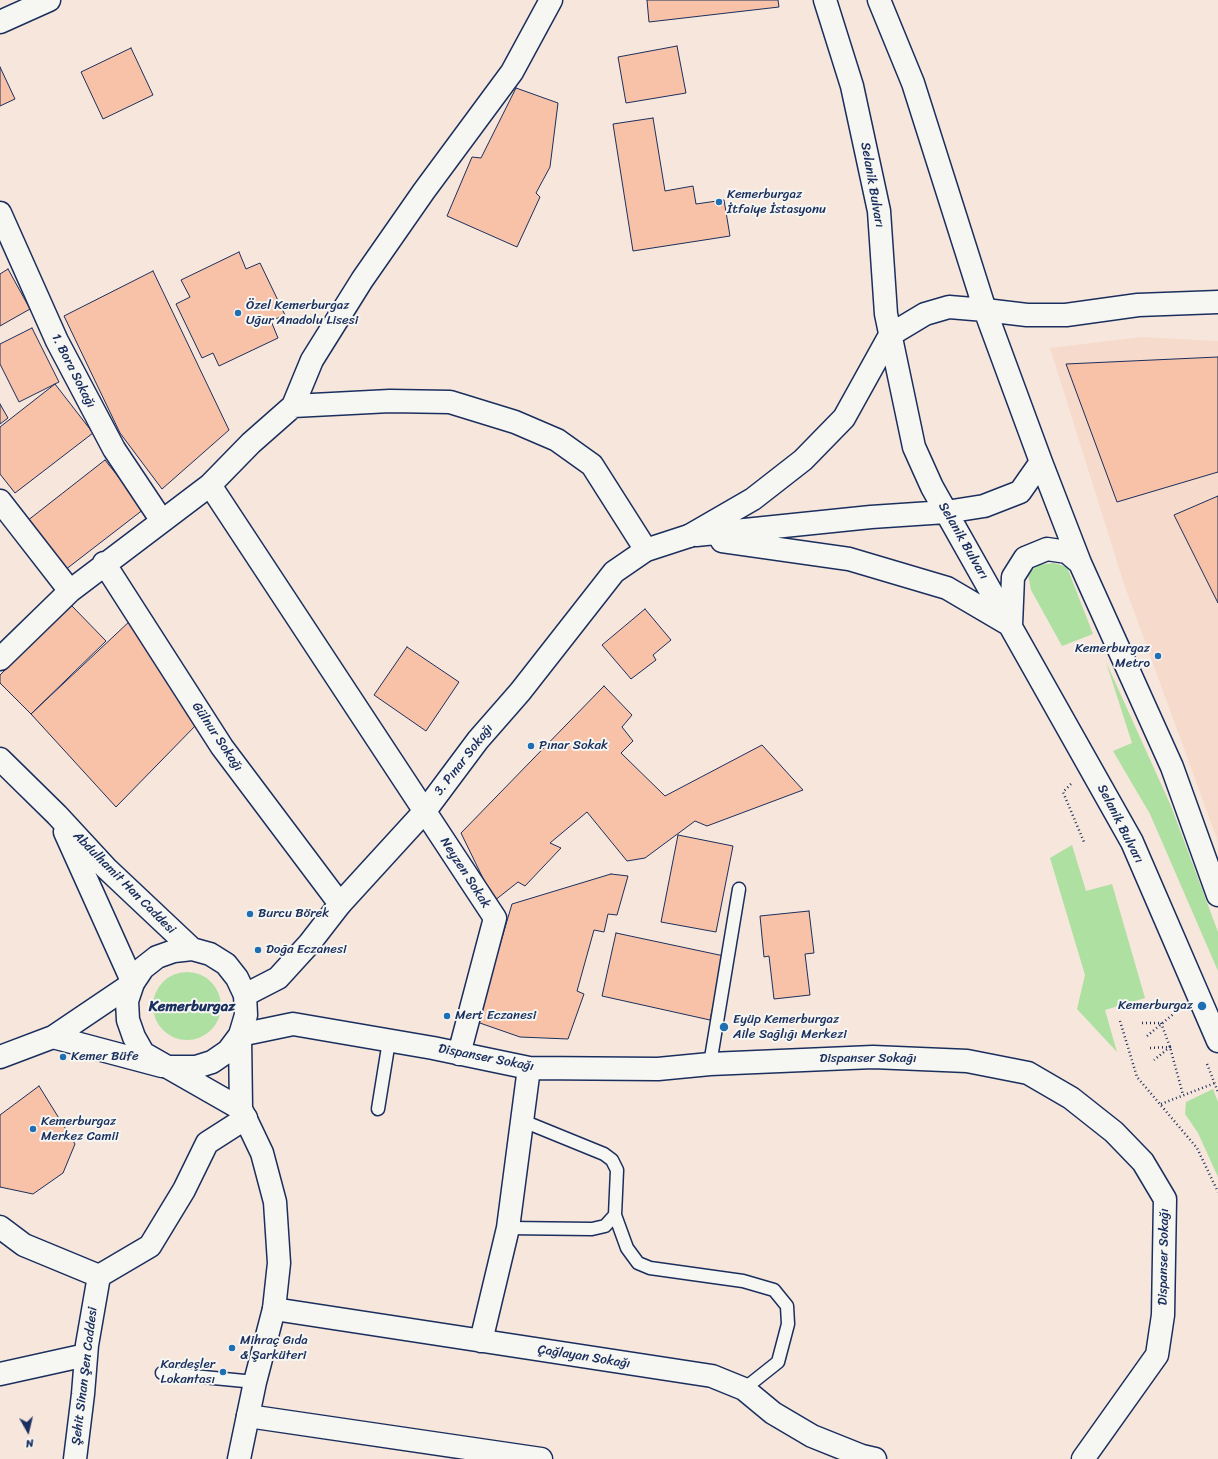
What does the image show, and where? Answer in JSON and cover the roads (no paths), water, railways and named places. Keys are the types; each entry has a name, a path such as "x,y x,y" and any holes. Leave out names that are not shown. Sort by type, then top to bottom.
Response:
{"street":[{"path":"0,22 49,0"},
{"path":"0,659 70,591 104,563 210,485 251,443 293,406 312,360 358,287 424,191 512,72 551,0"},
{"name":"Selanik Bulvarı","path":"825,0 852,86 879,211 886,314 914,447 932,487 1132,842 1218,1041"},
{"path":"879,0 913,83 985,310 1041,462 1080,563 1172,766 1218,895"},
{"name":"1. Bora Sokağı","path":"0,213 57,340 110,442 162,521"},
{"path":"689,536 753,498 803,460 844,418 890,335 925,314 949,307 1027,315 1066,315 1138,305 1218,302"},
{"path":"293,406 390,401 450,402 515,422 557,440 592,464 646,550"},
{"path":"689,536 871,517 946,512 984,506 1020,492 1041,462"},
{"name":"Neyzen Sokak","path":"210,485 495,918 458,1054"},
{"path":"0,501 70,591"},
{"path":"689,536 849,559 947,588 1011,625 1013,577 1025,558 1047,549 1067,552 1080,563"},
{"name":"3. Pınar Sokağı","path":"245,995 278,978 309,944 340,904 425,811 478,740 520,692 614,572 646,550 689,536"},
{"name":"Gülnur Sokağı","path":"104,563 222,747 340,904"},
{"name":"Abdulhamit Han Caddesi","path":"0,759 57,815 106,868 192,950"},
{"name":"Abdulhamit Han Caddesi","path":"57,815 133,983"},
{"path":"0,1057 53,1037 133,983 143,968 157,957 174,951 192,950 210,954 226,964 237,978 245,995 246,1015 240,1035 243,1114 262,1152 276,1202 279,1263 274,1309 255,1382 239,1459"},
{"path":"133,983 128,1008 128,1020 134,1037 143,1053 243,1114"},
{"name":"Dispanser Sokağı","path":"240,1035 293,1024 529,1068 658,1069 710,1064 873,1057 967,1061 1028,1074 1071,1098 1114,1132 1143,1162 1165,1200 1163,1315 1157,1355 1083,1459"},
{"path":"53,1037 167,1067 196,1067 212,1062 228,1051 240,1035"},
{"path":"481,1341 508,1228 529,1068"},
{"path":"0,1227 24,1246 99,1276 150,1246 184,1190 207,1143 243,1114"},
{"name":"Şehit Sinan Şen Caddesi","path":"74,1459 83,1394 86,1355 99,1276"},
{"name":"Çağlayan Sokağı","path":"274,1309 712,1376 744,1389 773,1413 812,1436 862,1456 875,1459"},
{"path":"0,1374 86,1355"},
{"path":"248,1416 462,1453 541,1459"}],"lane":[{"path":"710,1064 740,889"},
{"path":"378,1109 389,1041"},
{"path":"523,1120 604,1154 612,1160 617,1170 615,1215 627,1248 638,1263 650,1268 743,1281 774,1290 787,1306 788,1324 778,1362 744,1389"},
{"path":"508,1228 592,1229 605,1226 615,1215"},
{"path":"162,1373 255,1382"}],"place":[{"name":"Kemerburgaz İtfaiye İstasyonu","path":"719,202"},
{"name":"Özel Kemerburgaz Uğur Anadolu Lisesi","path":"238,313"},
{"name":"Kemerburgaz Metro","path":"1158,656"},
{"name":"Pınar Sokak","path":"531,746"},
{"name":"Burcu Börek","path":"250,914"},
{"name":"Doğa Eczanesi","path":"258,950"},
{"name":"Kemerburgaz","path":"1202,1006"},
{"name":"Mert Eczanesi","path":"447,1016"},
{"name":"Eyüp Kemerburgaz Aile Sağlığı Merkezi","path":"724,1027"},
{"name":"Kemer Büfe","path":"63,1057"},
{"name":"Kemerburgaz Merkez Camii","path":"33,1129"},
{"name":"Mihraç Gıda & Şarküteri","path":"232,1348"},
{"name":"Kardeşler Lokantası","path":"223,1372"}],"district":[{"name":"Kemerburgaz","path":"192,1007"}]}
